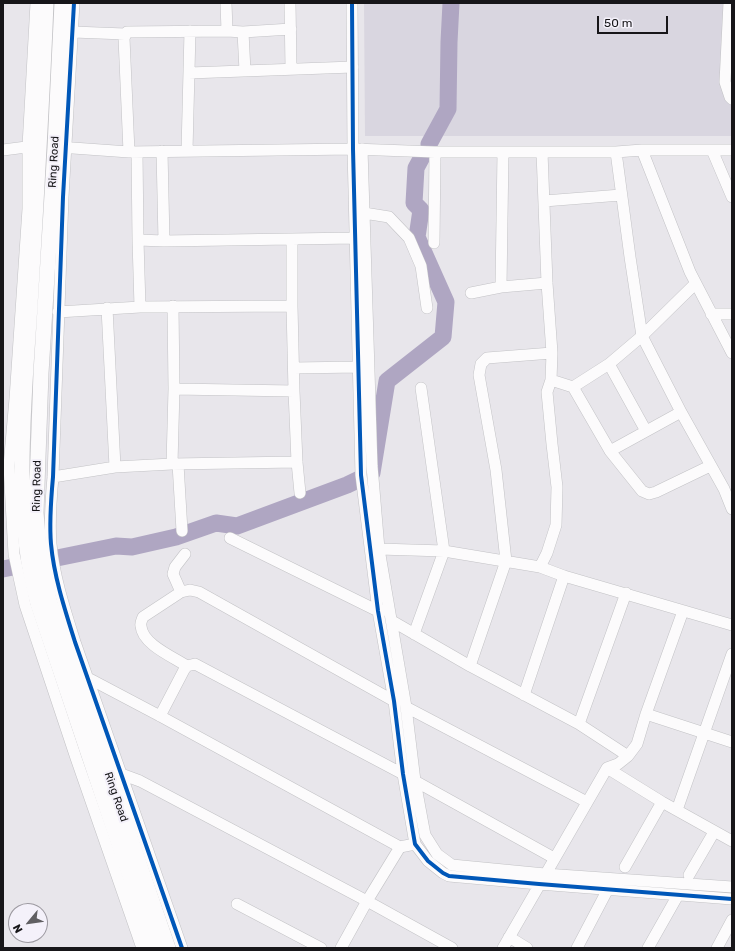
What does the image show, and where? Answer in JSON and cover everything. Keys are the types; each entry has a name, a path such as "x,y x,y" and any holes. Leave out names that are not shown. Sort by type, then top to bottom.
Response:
{"highway":[{"name":"Ring Road","path":"46,3 47,147 41,373 36,514 33,550 40,588 154,948"},
{"name":"Ring Road","path":"47,147 62,3"},
{"name":"Ring Road","path":"40,588 73,671 168,948"}],"street":[{"path":"33,550 50,514 53,477 58,312 36,3"},
{"path":"74,3 73,32 47,147 28,209 15,399 6,465 33,550 40,588 71,628 182,948"},
{"path":"226,3 227,31"},
{"path":"290,3 291,69"},
{"path":"352,3 353,67 364,213 373,482 384,610 394,700 403,774 415,844 428,861 449,876 732,899"},
{"path":"729,3 726,82 730,97 732,99"},
{"path":"73,32 125,34 130,32 243,32 291,29"},
{"path":"187,150 190,31"},
{"path":"243,32 245,71"},
{"path":"125,34 124,38 138,240 140,307"},
{"path":"189,73 353,67"},
{"path":"3,150 47,147 133,152 187,150 358,149 435,152 616,152 642,150 732,150"},
{"path":"358,149 356,238 362,481 384,610 392,621 470,666 579,724 628,756"},
{"path":"642,150 696,284 732,353"},
{"path":"712,150 732,197"},
{"path":"162,151 164,241"},
{"path":"434,243 435,152"},
{"path":"501,287 503,152"},
{"path":"540,567 547,553 556,525 557,488 547,392 551,380 552,353 547,283 542,152"},
{"path":"616,152 642,336 710,466 728,486 732,509"},
{"path":"544,201 621,195"},
{"path":"364,213 389,217 409,238 421,266 427,308"},
{"path":"138,240 292,240 356,238"},
{"path":"292,240 294,391 300,493"},
{"path":"471,293 501,287 547,283"},
{"path":"573,387 608,364 642,336 696,284"},
{"path":"58,312 107,308 173,306 292,306"},
{"path":"173,306 175,464 182,531"},
{"path":"107,308 115,467"},
{"path":"711,314 732,314"},
{"path":"470,666 506,561 496,470 480,375 481,364 487,358 552,353"},
{"path":"608,364 646,432"},
{"path":"294,368 358,367"},
{"path":"551,380 573,387 610,452 642,491 649,494 656,492 710,466"},
{"path":"414,634 444,551 421,388"},
{"path":"174,389 294,391"},
{"path":"610,452 681,412"},
{"path":"53,477 115,467 175,464 297,462"},
{"path":"230,538 384,610"},
{"path":"379,549 444,551 540,567 564,576 732,625"},
{"path":"181,592 173,574 175,567 184,554"},
{"path":"524,695 564,576"},
{"path":"40,588 27,612 63,721 142,948"},
{"path":"187,666 149,642 143,635 140,626 143,617 181,592 190,590 198,592 394,700"},
{"path":"579,724 626,593"},
{"path":"503,948 607,768 618,764 628,756 637,744 646,714 683,611"},
{"path":"392,621 406,707 415,781 425,835 437,854 452,865 545,874 732,888"},
{"path":"677,810 732,654"},
{"path":"160,716 184,670 187,666 195,664 403,774"},
{"path":"88,678 400,847 415,844"},
{"path":"406,707 587,802"},
{"path":"646,714 732,742"},
{"path":"607,768 714,832 732,840"},
{"path":"121,774 140,781 367,901 452,948"},
{"path":"415,781 554,858"},
{"path":"625,867 662,802"},
{"path":"689,876 714,832"},
{"path":"341,948 367,901 400,847"},
{"path":"577,948 608,889"},
{"path":"648,948 678,895"},
{"path":"237,904 321,948"},
{"path":"717,948 732,920"},
{"path":"509,937 527,948"}],"shaded area":[{"path":"364,3 732,3 732,136 365,136"}],"waterway":[{"path":"429,144 448,109 451,3"},
{"path":"3,569 116,546 132,547 176,537 216,523 237,526 347,485 372,473 387,381 443,337 446,302 417,237 421,210 414,203 416,168 422,157"}],"cycle path":[{"path":"74,3 63,197 53,477 50,510 52,556 57,581 75,642 182,948"},
{"path":"352,3 353,149 361,475 378,611 394,701 403,774 415,844 428,861 449,876 732,899"}]}
